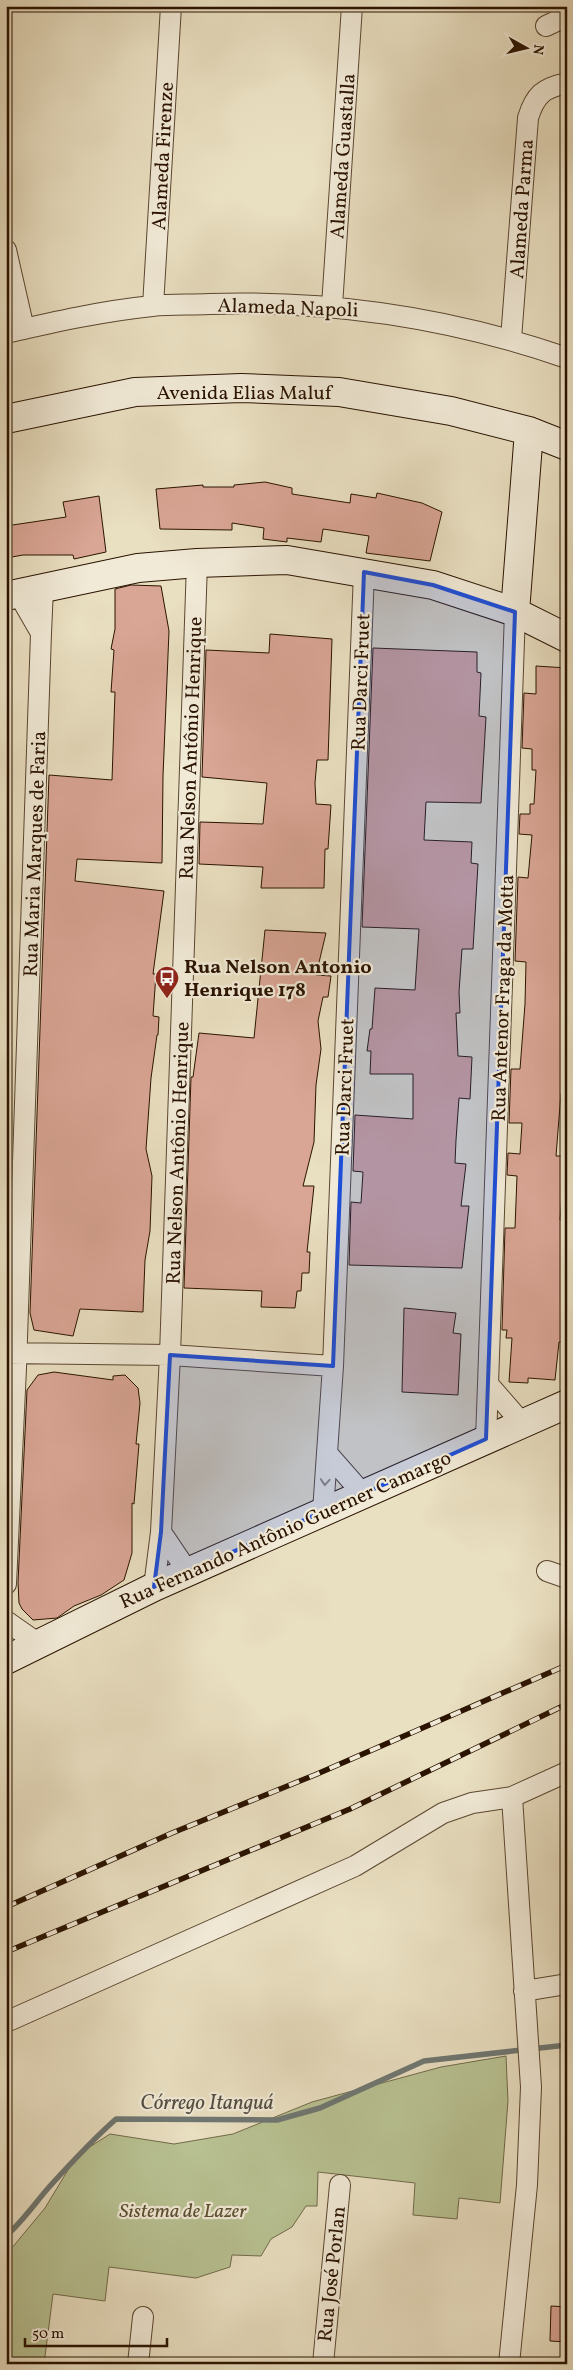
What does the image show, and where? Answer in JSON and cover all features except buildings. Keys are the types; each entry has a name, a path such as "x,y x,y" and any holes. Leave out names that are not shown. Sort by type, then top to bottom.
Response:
{"street":[{"name":"Alameda Firenze","path":"153,306 171,6"},
{"name":"Alameda Guastalla","path":"332,306 352,6"},
{"path":"546,26 567,16"},
{"name":"Alameda Parma","path":"511,339 527,126 532,106 540,94 558,84"},
{"path":"6,250 15,331"},
{"name":"Alameda Napoli","path":"15,331 153,306 238,303 332,306 388,313 511,339 567,358"},
{"name":"Avenida Elias Maluf","path":"6,419 135,392 241,388 339,392 451,411 529,431 567,446"},
{"path":"515,612 529,431"},
{"path":"22,592 138,568 197,563 287,560 433,584 515,612 567,638"},
{"name":"Rua Nelson Antônio Henrique","path":"154,1587 161,1532 170,1355 197,563"},
{"name":"Rua Darci Fruet","path":"323,1512 333,1366 364,572"},
{"name":"Rua Maria Marques de Faria","path":"6,1584 11,1353 41,633 22,592"},
{"name":"Rua Antenor Fraga da Motta","path":"486,1439 515,612"},
{"path":"11,1353 170,1355 333,1366"},
{"path":"488,1384 522,1424"},
{"name":"Rua Fernando Antônio Guerner Camargo","path":"6,1660 154,1587 567,1404"},
{"path":"327,1453 363,1494"},
{"path":"161,1532 188,1572"},
{"path":"547,1571 567,1578"},
{"path":"6,1620 39,1644"},
{"path":"6,2022 354,1866 443,1813 472,1803 512,1797 567,1772"},
{"path":"509,2364 527,2185 530,2068 512,1797"},
{"path":"524,1991 567,1984"},
{"name":"Rua José Porlan","path":"322,2364 340,2185"},
{"path":"138,2364 143,2317"}],"highlighted area":[{"path":"364,572 433,585 515,612 486,1439 154,1587 161,1532 170,1355 333,1366"}],"green space":[{"name":"Sistema de Lazer","path":"506,2056 508,2101 500,2203 459,2198 457,2219 413,2215 415,2183 318,2172 317,2206 306,2206 292,2227 271,2239 261,2256 232,2255 230,2267 196,2278 109,2267 105,2301 53,2294 44,2364 6,2364 6,2255 45,2208 77,2155 110,2134 174,2144 233,2134 312,2102 441,2067"}],"waterway":[{"name":"Córrego Itanguá","path":"6,2236 74,2160 116,2119 277,2120 320,2108 424,2061 567,2045"}],"railway":[{"path":"6,1907 172,1833 317,1774 567,1665"},
{"path":"6,1952 350,1809 567,1704"}],"place":[{"name":"Rua Nelson Antonio Henrique 178","path":"167,999"}]}
